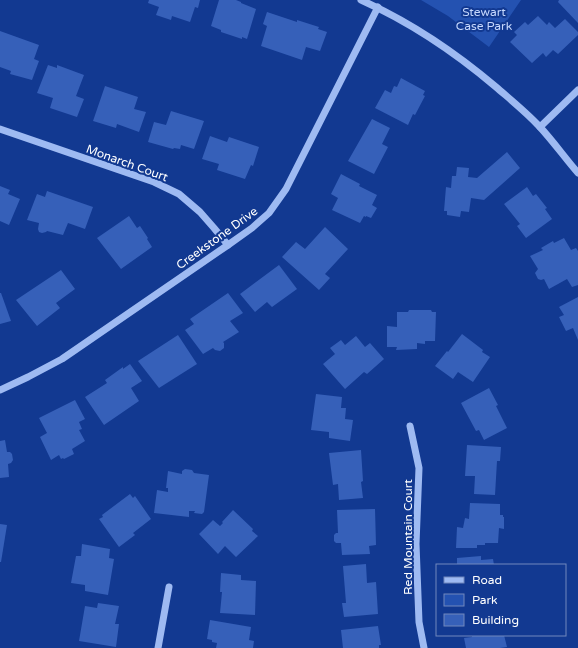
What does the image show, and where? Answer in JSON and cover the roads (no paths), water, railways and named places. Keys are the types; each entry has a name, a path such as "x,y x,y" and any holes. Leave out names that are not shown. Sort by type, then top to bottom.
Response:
{"street":[{"path":"361,0 378,7 441,45 478,71 540,126 578,173"},
{"name":"Creekstone Drive","path":"0,390 62,359 228,246 269,213 286,189 378,7"},
{"path":"540,126 578,90"},
{"name":"Monarch Court","path":"0,129 154,182 179,194 200,212 228,246"},
{"name":"Red Mountain Court","path":"410,426 419,468 416,544 419,622 424,648"},
{"path":"158,648 169,587"}],"park label":[{"name":"Stewart Case Park","path":"484,19"}]}
